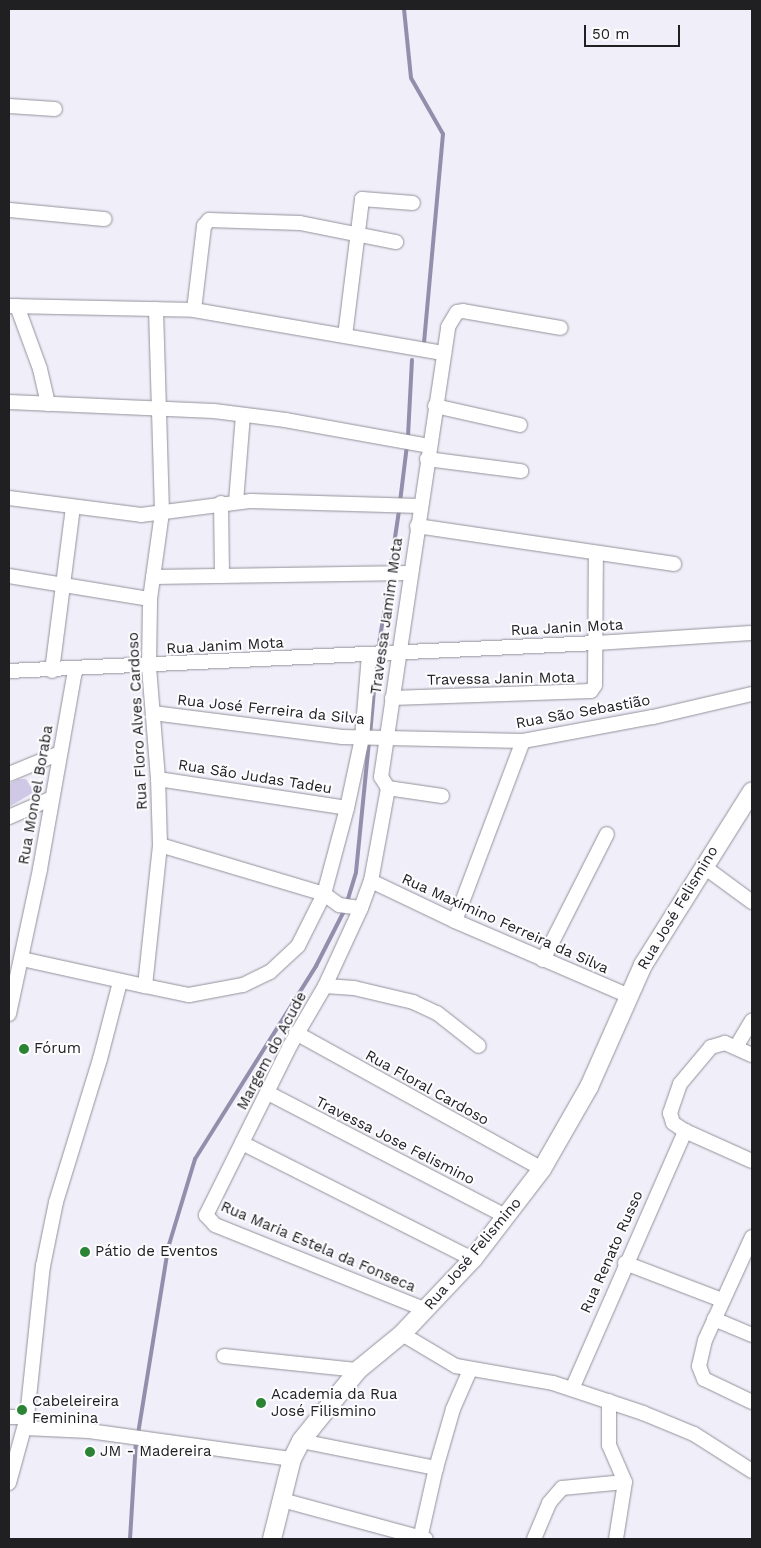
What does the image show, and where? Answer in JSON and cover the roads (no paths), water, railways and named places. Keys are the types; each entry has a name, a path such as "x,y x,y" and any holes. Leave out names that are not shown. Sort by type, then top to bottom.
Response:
{"street":[{"path":"9,106 55,109"},
{"path":"345,336 355,236 362,199 413,203"},
{"path":"9,210 105,219"},
{"path":"194,310 204,226 209,220 300,223 355,236 396,242"},
{"path":"48,404 40,369 13,306 194,310 444,353"},
{"name":"Rua Floro Alves Cardoso","path":"145,986 160,845 158,779 149,666 150,599 162,512 156,309"},
{"name":"Travessa Jamim Mota","path":"385,782 386,738 416,526 448,327 457,312 561,328"},
{"path":"9,402 159,408 242,415 520,471"},
{"path":"436,406 520,425"},
{"path":"236,502 242,415"},
{"path":"9,498 73,508 141,515 236,502 420,506"},
{"path":"221,503 222,576"},
{"path":"52,671 73,508"},
{"path":"416,526 674,564"},
{"name":"Travessa Janin Mota","path":"392,698 588,693 595,685 596,554"},
{"path":"153,577 410,573"},
{"path":"9,576 150,599"},
{"name":"Rua Janin Mota","path":"375,654 752,633"},
{"path":"22,958 170,993 211,993 243,985 270,972 298,946 324,894 347,808 362,738 375,654"},
{"name":"Rua Janim Mota","path":"9,671 75,670 375,654"},
{"name":"Rua Monoel Boraba","path":"9,1014 22,958 75,670"},
{"name":"Rua São Sebastião","path":"386,738 524,741 653,717 752,694"},
{"name":"Rua José Ferreira da Silva","path":"153,713 362,738 386,738"},
{"path":"455,922 524,741"},
{"path":"9,774 60,752"},
{"name":"Rua São Judas Tadeu","path":"158,779 347,808"},
{"path":"371,881 385,782 442,796"},
{"name":"Rua José Felismino","path":"272,1539 292,1459 301,1440 358,1370 402,1334 473,1259 542,1169 589,1087 627,995 702,866 752,791"},
{"path":"9,817 52,798"},
{"path":"543,960 607,834"},
{"path":"160,845 324,894 351,907"},
{"path":"702,866 752,902"},
{"name":"Rua Maximino Ferreira da Silva","path":"371,881 455,922 627,995"},
{"name":"Margem do Acude","path":"207,1208 268,1093 296,1033 325,986 351,907 371,881"},
{"path":"9,1483 26,1423 43,1266 56,1202 100,1059 120,982"},
{"path":"325,986 354,988 414,1002 437,1013 479,1046"},
{"path":"736,1047 752,1020"},
{"name":"Rua Floral Cardoso","path":"296,1033 542,1169"},
{"path":"752,1055 736,1047 721,1043 711,1047 680,1084 670,1113 673,1123 684,1131 752,1161"},
{"name":"Travessa Jose Felismino","path":"268,1093 507,1217"},
{"name":"Rua Renato Russo","path":"572,1389 625,1263 684,1131"},
{"path":"242,1143 473,1259"},
{"name":"Rua Maria Estela da Fonseca","path":"207,1208 206,1215 215,1224 426,1310"},
{"path":"752,1237 722,1300 701,1352 701,1374 710,1382 752,1402"},
{"path":"625,1263 722,1300"},
{"path":"714,1319 752,1335"},
{"path":"402,1334 446,1361 470,1370 572,1389 609,1401 694,1434 752,1471"},
{"path":"224,1356 358,1370"},
{"path":"282,1500 422,1539 436,1468 453,1409 470,1370"},
{"path":"609,1401 609,1445 625,1482 616,1539"},
{"path":"9,1417 26,1423 139,1440 292,1459"},
{"path":"301,1440 436,1468"},
{"path":"534,1539 549,1503 562,1488 625,1482"}],"waterway":[{"path":"404,9 411,78 443,134 424,342"},
{"path":"408,436 412,360"},
{"path":"400,502 407,445"},
{"path":"390,571 399,511"},
{"path":"378,650 390,576"},
{"path":"370,735 377,657"},
{"path":"347,902 356,872 369,741"},
{"path":"138,1434 168,1248 195,1159 316,966 345,909"},
{"path":"130,1539 136,1441"}],"place":[{"name":"Fórum","path":"24,1049"},
{"name":"Pátio de Eventos","path":"85,1252"},
{"name":"Academia da Rua José Filismino","path":"261,1403"},
{"name":"Cabeleireira Feminina","path":"22,1410"},
{"name":"JM - Madereira","path":"90,1452"}]}
